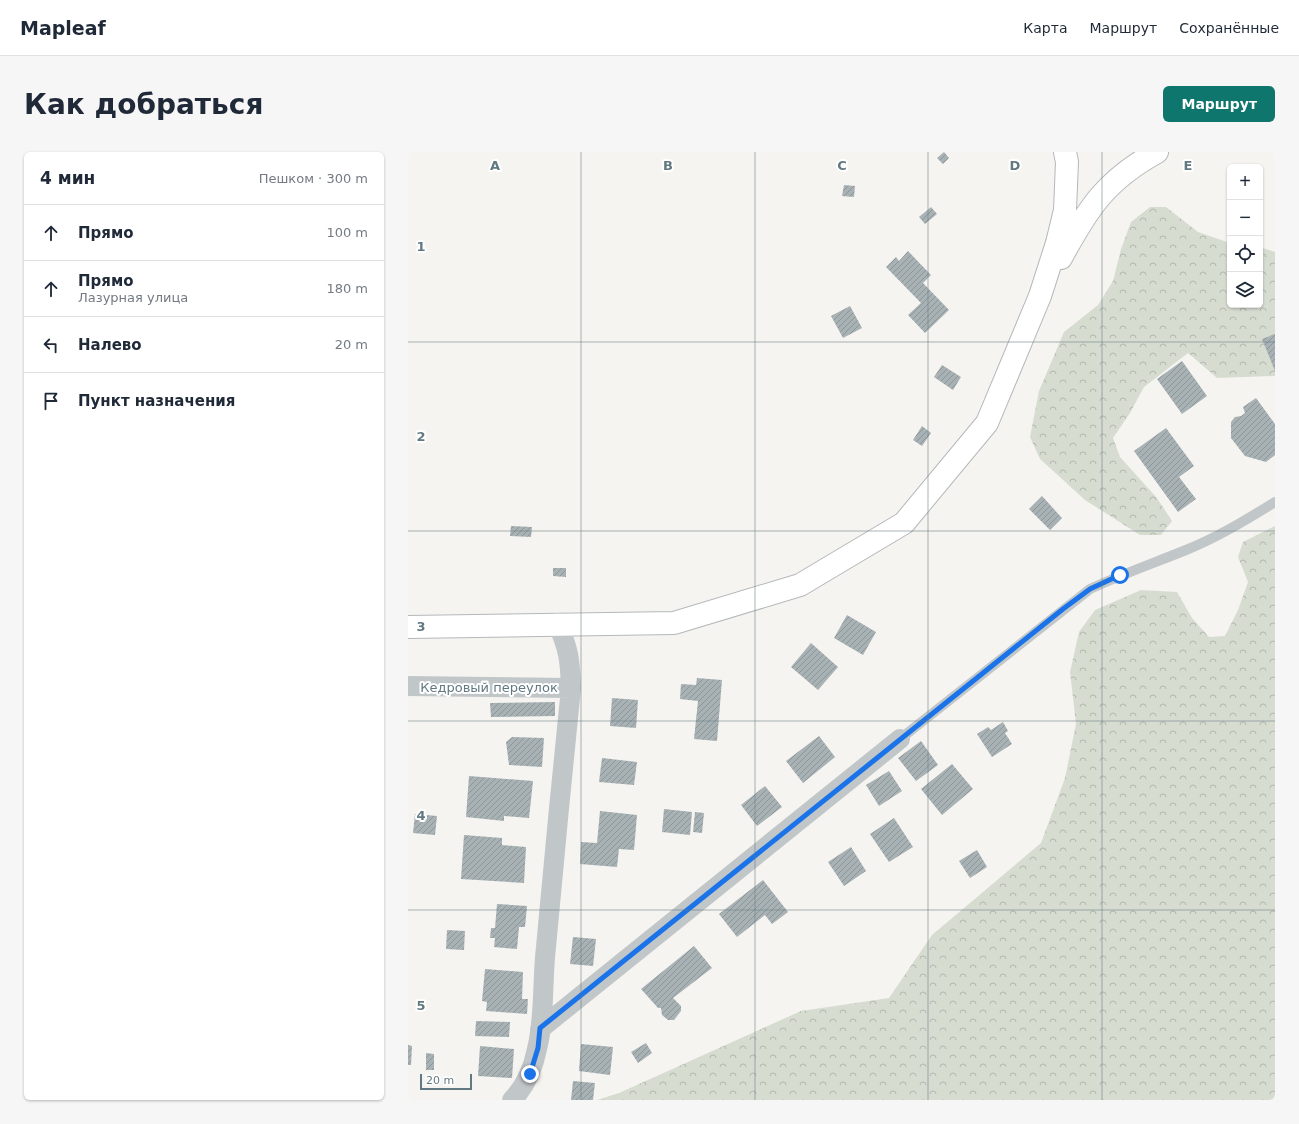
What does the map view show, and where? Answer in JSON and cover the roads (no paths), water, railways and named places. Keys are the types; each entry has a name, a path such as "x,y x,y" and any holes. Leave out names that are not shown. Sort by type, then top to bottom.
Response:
{"highway":[{"path":"1040,296 1065,210 1067,162 1065,152"},
{"path":"408,627 674,623 800,585 904,523 987,423 1040,296 1084,216 1109,185 1134,166 1157,152"}],"street":[{"path":"512,1100 519,1093 530,1074 538,1048 540,1028 545,951 571,688 570,655 557,624"},
{"name":"Кедровый переулок","path":"408,686 571,688"},
{"path":"540,1028 900,740"}],"lane":[{"path":"900,740 1090,589 1231,529 1275,502"}]}
